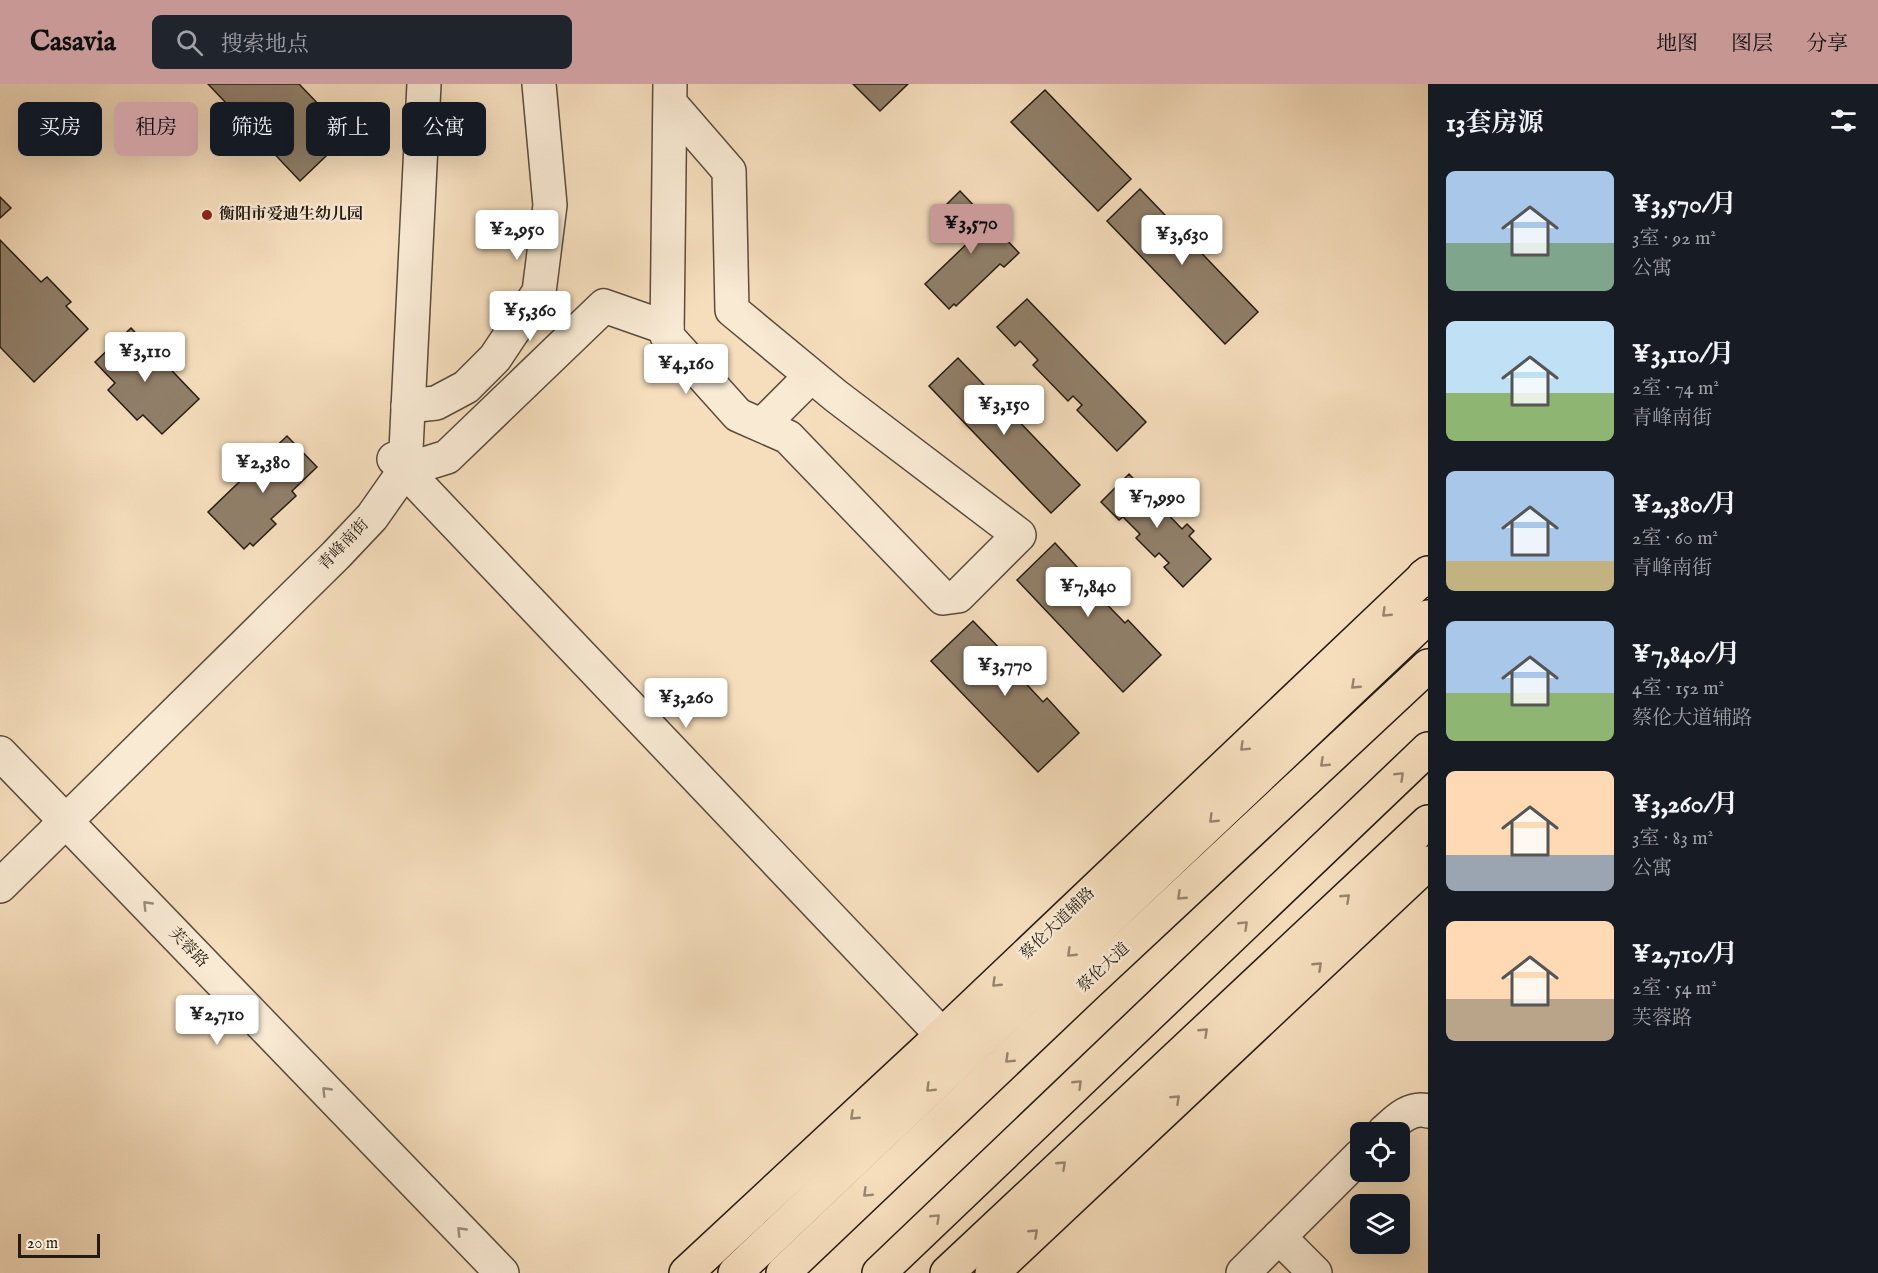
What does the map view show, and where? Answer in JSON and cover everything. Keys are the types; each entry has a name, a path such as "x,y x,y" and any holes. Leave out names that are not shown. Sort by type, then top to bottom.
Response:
{"main road":[{"name":"蔡伦大道辅路","path":"686,1273 952,1046 1427,576"},
{"path":"735,1273 952,1046 1428,617"},
{"name":"蔡伦大道","path":"783,1273 1085,986 1428,666"},
{"path":"879,1273 1428,749"},
{"path":"947,1273 1428,822"},
{"path":"992,1273 1428,863"}],"street":[{"path":"411,84 399,464 952,1046"},
{"path":"399,464 408,406 424,84"},
{"path":"408,406 436,403 466,387 495,358 539,292 550,205 539,84"},
{"path":"670,93 729,171 732,310 811,376 1019,536 958,596 943,598 788,437 738,415 667,336 670,93"},
{"path":"399,464 447,457 604,306 667,328"},
{"path":"762,425 811,376"},
{"name":"青峰南街","path":"0,864 52,823 336,555 372,517 399,464"},
{"name":"芙蓉路","path":"0,753 52,823 471,1273"},
{"name":"芙蓉路","path":"0,784 52,823 502,1273"},
{"name":"青峰南街","path":"0,886 52,823"},
{"path":"1395,1122 1401,1116 1422,1109 1428,1111"},
{"path":"1243,1273 1350,1166"},
{"path":"1279,1237 1315,1273"}],"building":[{"path":"208,84 299,84 316,102 306,102 306,156 326,156 300,181 276,156 294,156 294,102 225,102"},
{"path":"853,84 908,84 880,111"},
{"path":"1045,90 1131,179 1098,211 1011,122"},
{"path":"1140,189 1258,312 1225,344 1107,221"},
{"path":"960,191 1019,253 1004,267 1000,264 956,306 954,304 949,309 925,284 975,236 945,206"},
{"path":"0,197 11,208 0,218"},
{"path":"0,240 41,282 47,277 71,302 66,306 88,329 34,382 0,347"},
{"path":"1027,299 1146,422 1117,451 1077,410 1082,405 1073,396 1068,401 1033,365 1038,360 1020,341 1015,346 997,327"},
{"path":"131,328 199,399 162,434 143,415 137,420 108,390 115,383 95,362"},
{"path":"958,358 1080,485 1051,513 929,386"},
{"path":"287,436 317,467 292,491 296,496 271,519 276,524 253,546 250,543 244,549 208,512"},
{"path":"1129,474 1152,498 1158,493 1165,501 1160,506 1182,529 1187,524 1194,531 1189,536 1211,559 1183,587 1164,567 1169,563 1159,553 1155,557 1136,538 1140,534 1123,517 1119,520 1101,502"},
{"path":"1055,543 1088,579 1085,582 1125,623 1128,620 1161,655 1123,692 1017,580"},
{"path":"973,621 1006,655 1003,659 1043,702 1047,698 1079,733 1038,772 931,661"}],"place":[{"name":"衡阳市爱迪生幼儿园","path":"207,215"}]}
